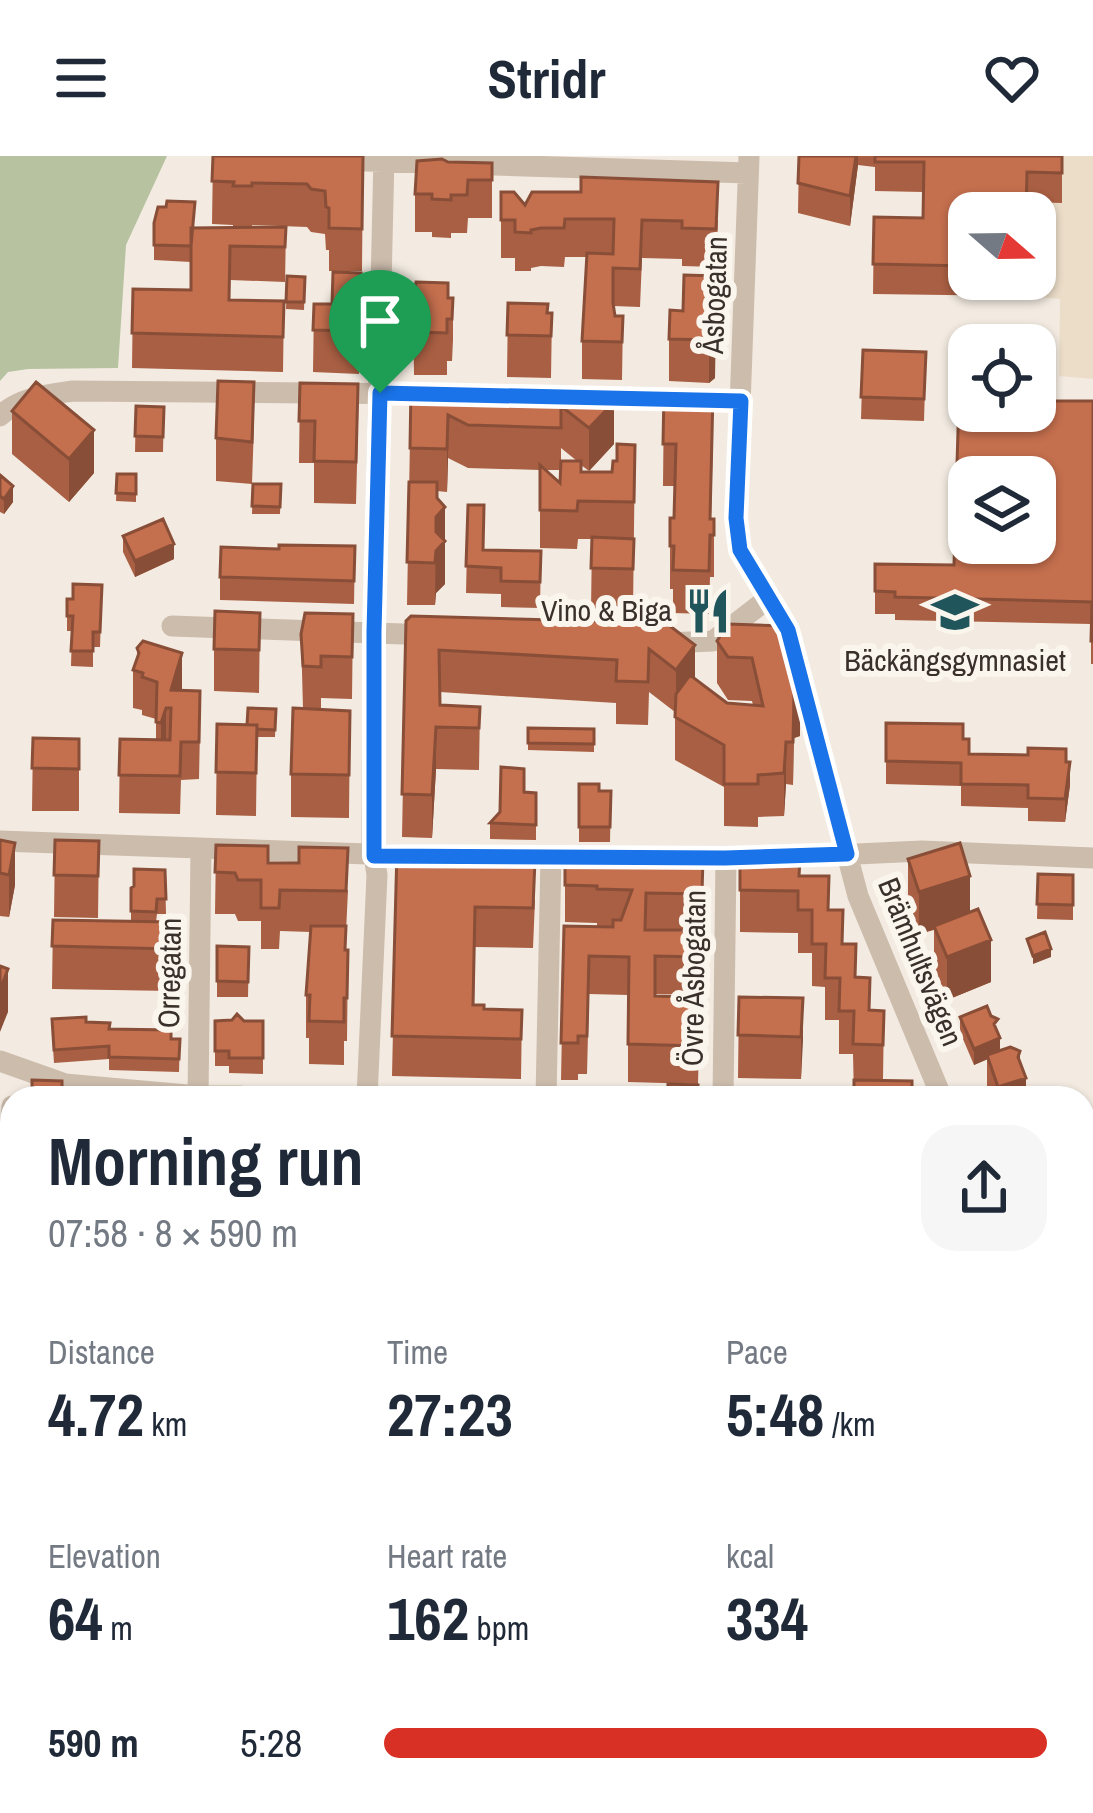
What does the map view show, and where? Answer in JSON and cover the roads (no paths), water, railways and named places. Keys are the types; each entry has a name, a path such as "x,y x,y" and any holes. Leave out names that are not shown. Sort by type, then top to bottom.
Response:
{"street":[{"path":"317,159 748,164"},
{"path":"368,1086 377,875 374,632 384,159"},
{"name":"Åsbogatan","path":"748,164 736,518 740,550 755,576"},
{"path":"0,416 33,397 74,391 452,395"},
{"path":"570,397 741,401"},
{"name":"Brämhultsvägen","path":"755,576 788,630 858,896 935,1086"},
{"path":"646,642 713,641 770,597"},
{"path":"172,626 464,636"},
{"path":"0,842 440,856"},
{"name":"Orregatan","path":"198,1086 201,850"},
{"path":"660,857 922,851 1093,858"},
{"path":"484,856 616,857"},
{"path":"546,1086 551,856"},
{"name":"Övre Åsbogatan","path":"723,1086 725,858"},
{"path":"7,1065 85,1086"}],"place":[{"name":"Vino & Biga","path":"708,611"},
{"name":"Bäckängsgymnasiet","path":"955,612"}]}
